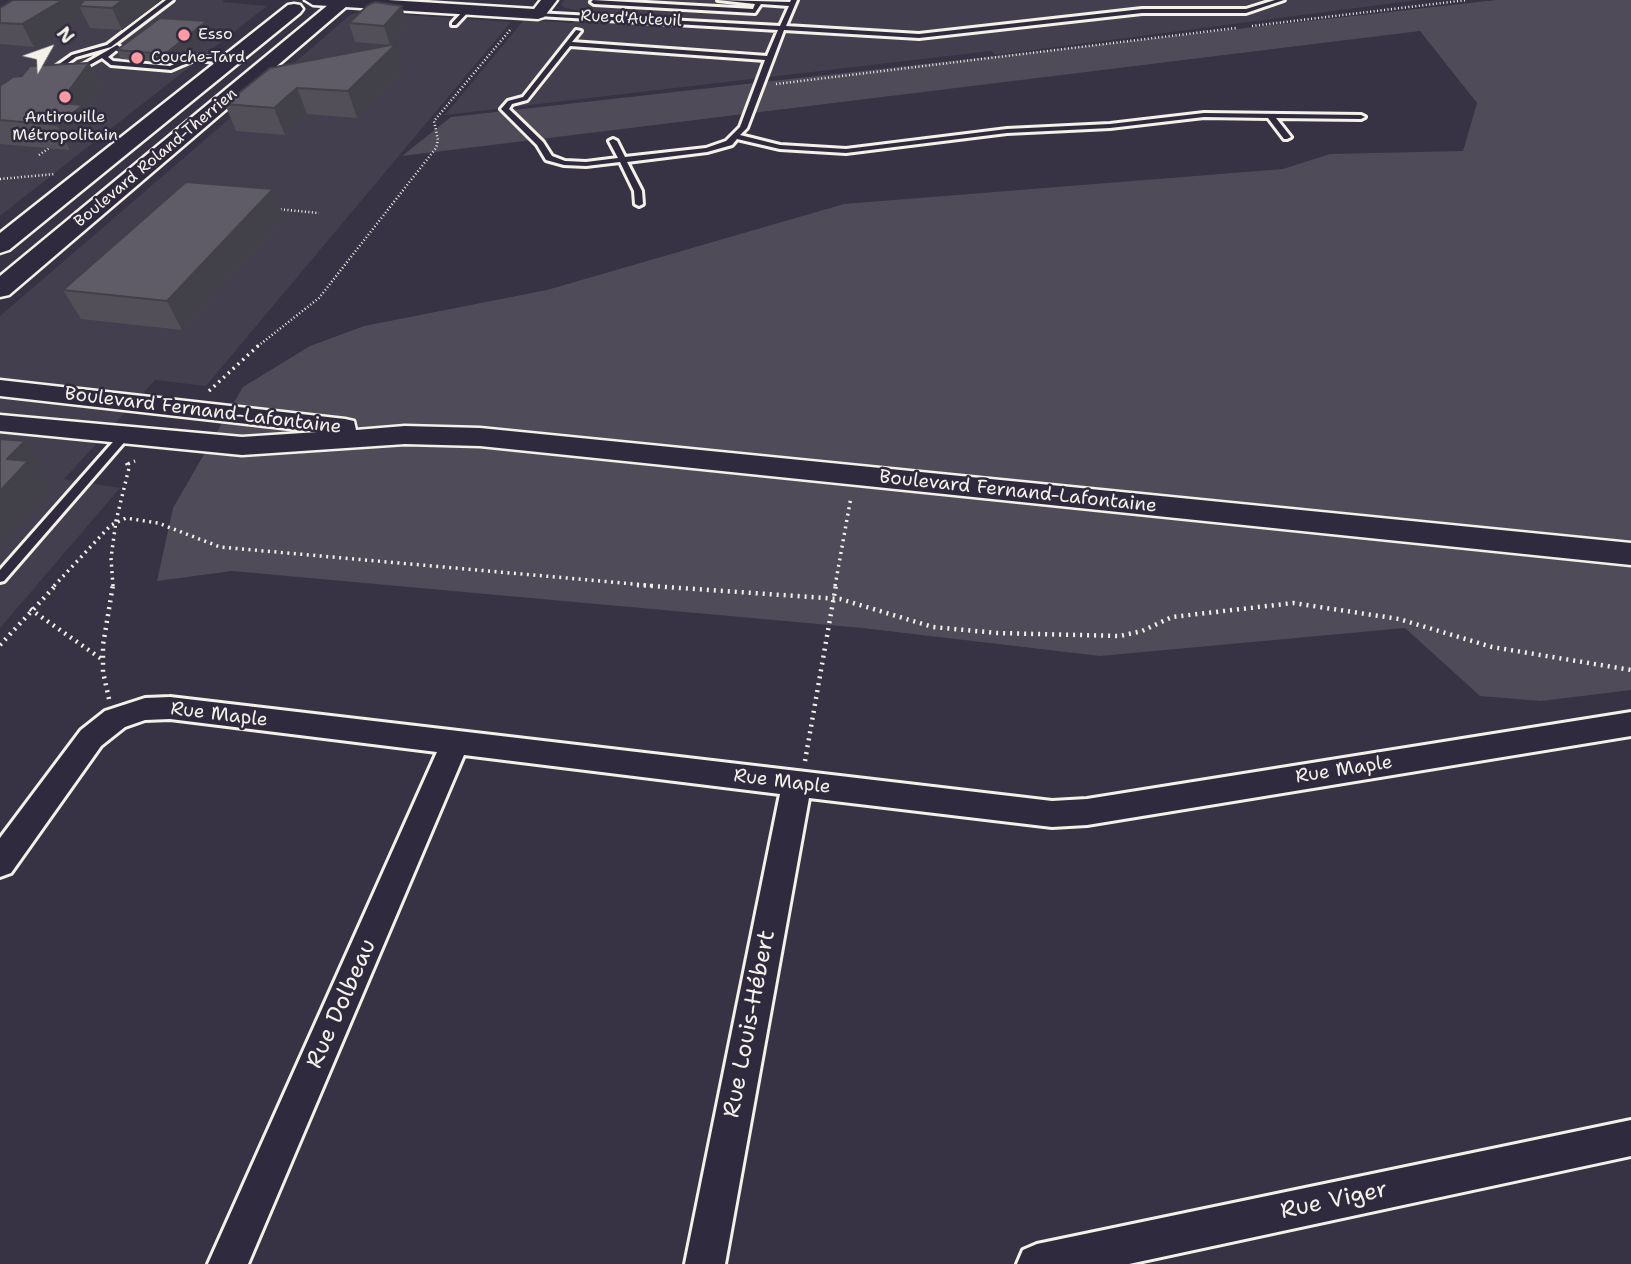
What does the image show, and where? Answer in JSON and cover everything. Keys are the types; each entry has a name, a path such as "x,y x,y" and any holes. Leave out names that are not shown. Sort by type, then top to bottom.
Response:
{"main road":[{"name":"Boulevard Roland-Therrien","path":"0,244 306,0"},
{"name":"Boulevard Roland-Therrien","path":"0,289 344,1"}],"street":[{"name":"Rue d'Auteuil","path":"313,0 538,14"},
{"path":"538,14 549,0"},
{"name":"Boulevard Fernand-Lafontaine","path":"0,388 224,411 405,435 480,437 1631,554"},
{"name":"Boulevard Fernand-Lafontaine","path":"0,423 217,445 270,446 405,435"},
{"name":"Rue Maple","path":"0,863 91,738 115,719 145,709 170,708 456,744 800,776 1031,812 1070,814 1631,724"},
{"name":"Rue Dolbeau","path":"228,1264 456,744"},
{"name":"Rue Louis-Hébert","path":"705,1264 800,776"},
{"name":"Rue Viger","path":"1037,1264 1631,1138"}],"lane":[{"path":"170,0 109,46 74,56 57,68 55,74 74,72 117,47 104,57 111,64 170,68 193,58 230,61"},
{"path":"596,0 594,2 755,11 760,1"},
{"path":"578,31 525,99 510,103 505,109 540,144 549,158 572,164 623,162 717,148 738,136 794,2 720,0"},
{"name":"Rue d'Auteuil","path":"538,14 782,29 938,35 1142,11 1246,11 1280,0"},
{"path":"454,24 467,10"},
{"path":"568,44 770,58"},
{"path":"738,136 780,147 837,151 1007,131 1110,127 1204,116 1361,117"},
{"path":"1272,118 1287,137"},
{"path":"613,141 638,191 639,204"},
{"path":"0,578 124,436"}],"path":[{"path":"1251,26 1467,0"},
{"path":"758,86 1237,28"},
{"path":"205,392 216,386 268,337 319,298 436,148 438,140 434,121 511,29"},
{"path":"39,155 49,148"},
{"path":"0,179 63,173"},
{"path":"272,208 319,213"},
{"path":"111,706 103,660 113,590 111,558 128,464 135,461"},
{"path":"800,776 852,491"},
{"path":"0,645 30,609 116,521 126,518 148,521 203,542 231,548 673,589 770,592 834,599 933,627 1101,637 1131,634 1172,617 1293,603 1399,619 1492,647 1631,670"},
{"path":"30,609 103,660"}],"shaded area":[{"path":"43,0 224,0 222,2 267,6 0,216 0,24"},
{"path":"564,0 1418,0 995,55 991,51 445,115 524,20 572,23 580,11 565,8 561,5"},
{"path":"1496,0 1631,0 1631,690 1541,701 1480,696 1405,628 1100,656 862,628 232,571 157,581 173,508 243,387 310,346 364,326 547,290 844,204 1283,169 1330,154 1463,151 1477,103 1420,31 402,156 451,117"},
{"path":"362,12 511,22 206,386 155,380 64,479 120,488 0,628 0,316 350,15"}],"building":[{"path":"13,0 63,0 22,24 0,23 0,8"},
{"path":"84,0 123,0 112,8 79,6"},
{"path":"375,2 402,6 384,26 349,23 368,5"},
{"path":"160,18 207,21 165,54 117,50"},
{"path":"396,44 348,91 297,88 274,108 225,104 270,68"},
{"path":"89,63 60,103 83,105 57,125 0,120 0,86 13,77 22,76 30,66"},
{"path":"186,182 273,189 167,301 63,290"},
{"path":"0,439 25,441 7,459 28,461 0,491"}],"place":[{"name":"Esso","path":"184,35"},
{"name":"Couche-Tard","path":"137,58"},
{"name":"Antirouille Métropolitain","path":"65,97"}]}
